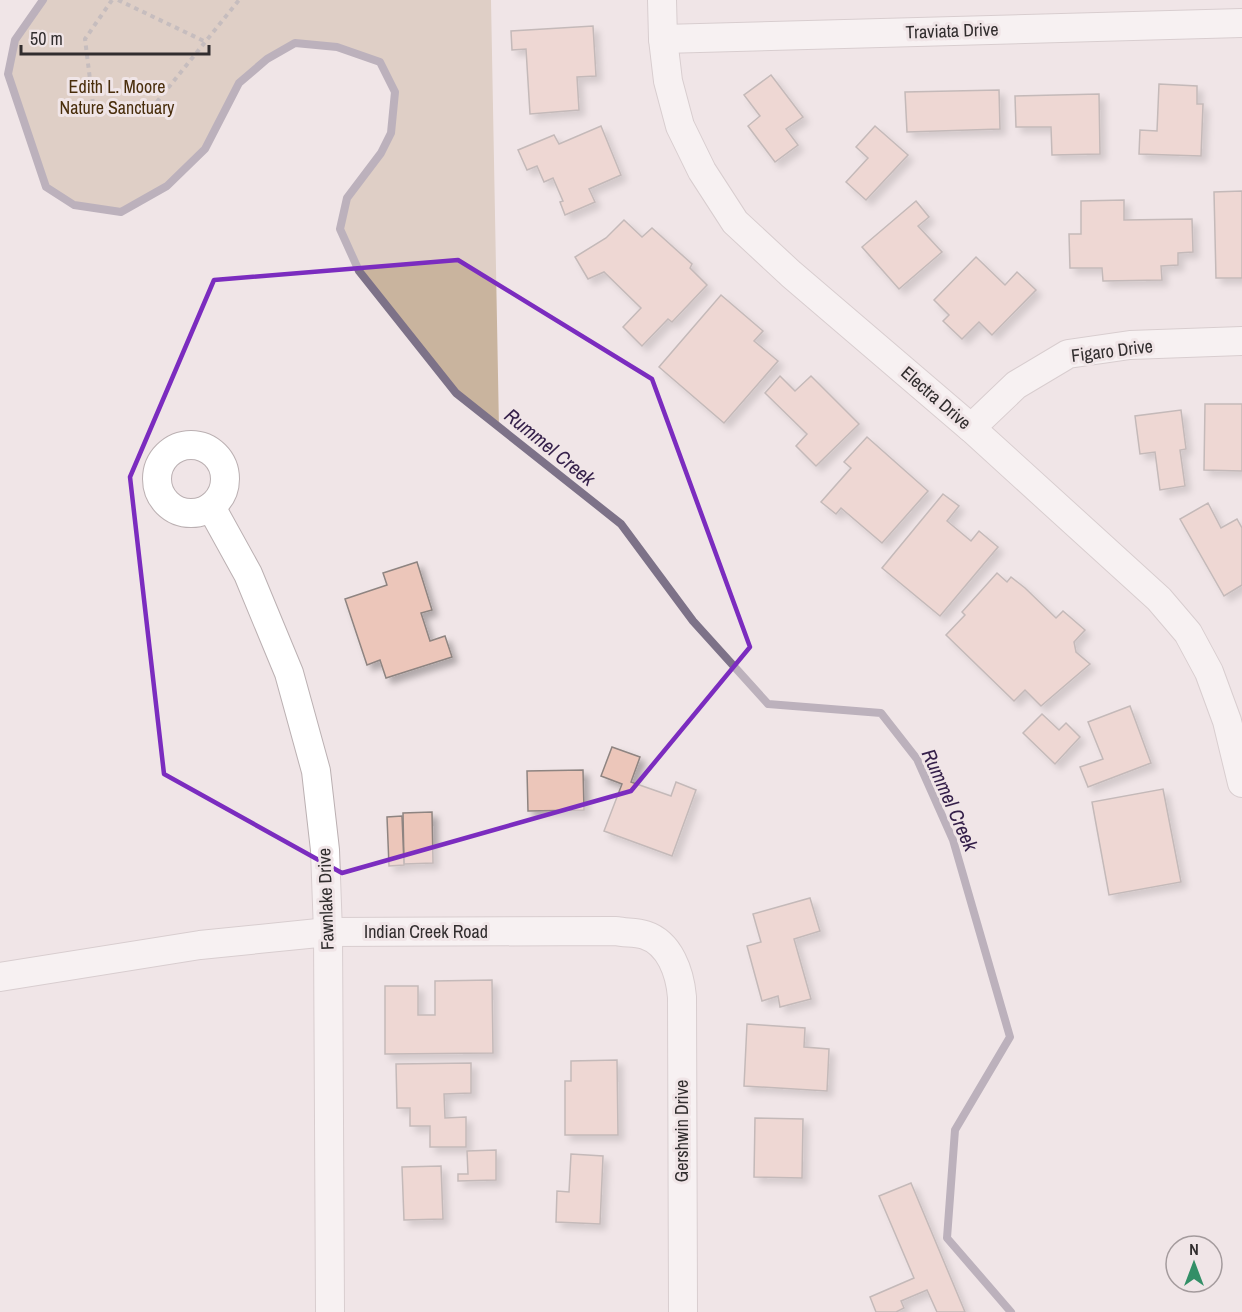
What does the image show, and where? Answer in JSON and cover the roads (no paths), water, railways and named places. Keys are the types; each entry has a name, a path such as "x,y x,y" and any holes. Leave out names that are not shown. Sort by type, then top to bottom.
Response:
{"street":[{"name":"Electra Drive","path":"662,0 663,39 668,81 680,126 702,171 735,222 791,274 971,428 1159,598 1188,633 1209,672 1227,721 1242,783"},
{"name":"Traviata Drive","path":"663,39 1242,22"},
{"name":"Figaro Drive","path":"971,428 1016,385 1068,354 1130,345 1242,341"},
{"name":"Fawnlake Drive","path":"211,507 248,574 289,673 313,760 325,850 328,932 330,1312"},
{"name":"Indian Creek Road","path":"0,977 200,945 328,932 616,932 646,935 669,953"},
{"name":"Gershwin Drive","path":"669,953 680,976 682,997 683,1312"}],"waterway":[{"name":"Rummel Creek","path":"43,0 15,40 8,74 46,187 74,205 121,212 167,186 205,149 239,83 267,59 295,43 337,47 380,62 395,92 391,133 381,153 347,198 340,229 359,271 456,393 621,524 693,621 768,704 881,713 917,759 953,840 1010,1037 955,1130 947,1238 1011,1312"}],"park label":[{"name":"Edith L. Moore Nature Sanctuary","path":"117,97"}]}
